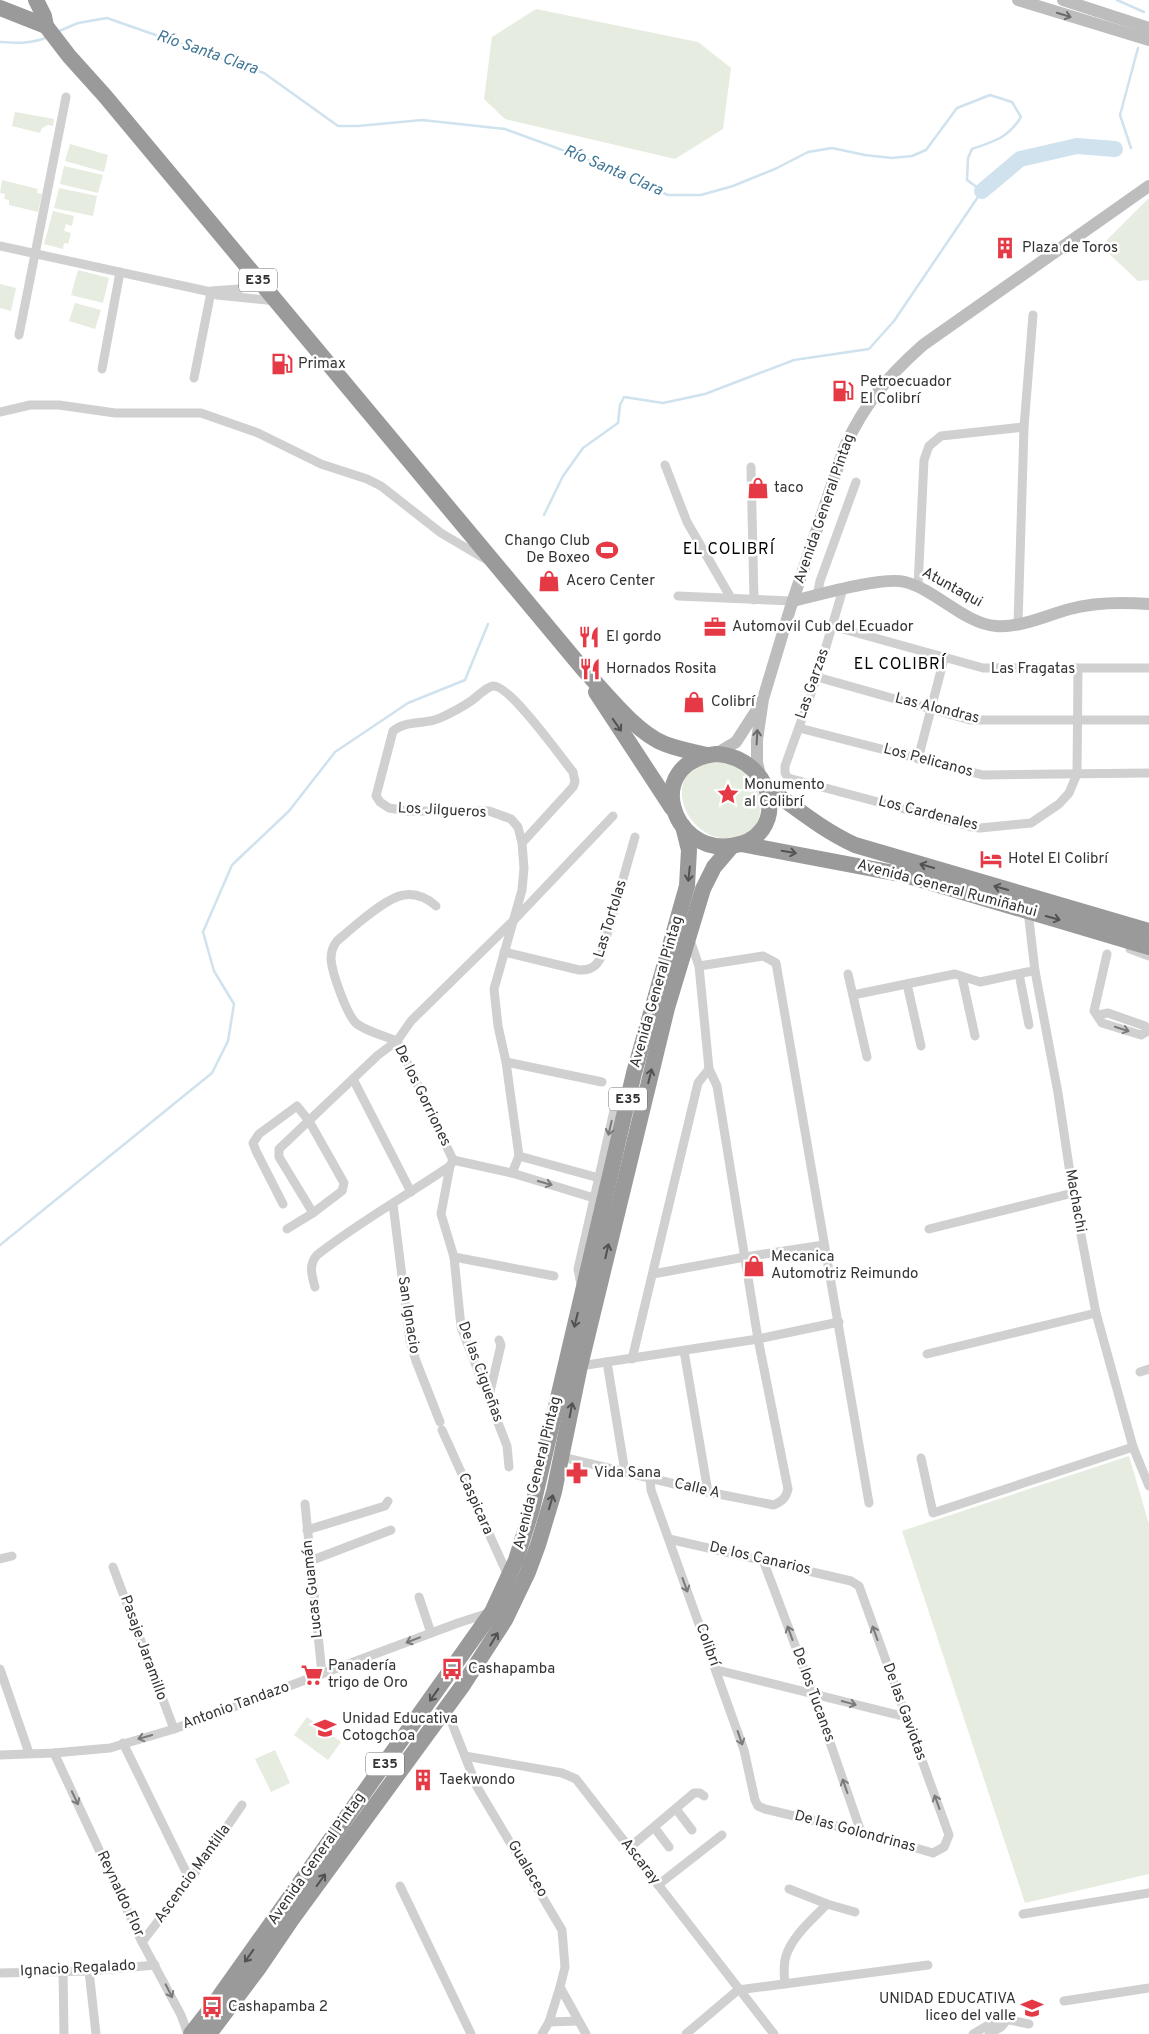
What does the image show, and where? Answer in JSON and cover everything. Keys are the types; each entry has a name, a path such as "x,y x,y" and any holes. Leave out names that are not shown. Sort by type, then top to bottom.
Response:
{"highway":[{"path":"0,6 17,0"},
{"name":"E35","path":"36,0 69,56 105,96 583,669 631,720 650,737 665,744 739,760 763,780 769,801 768,817 765,825 755,836 736,845 721,847 706,844 693,837 683,826 673,808 606,709 583,669"},
{"path":"0,6 46,18"},
{"name":"E35","path":"673,808 671,789 674,780 688,763 711,755"},
{"name":"Avenida General Rumiñahui","path":"763,780 821,827 855,845 1149,931"},
{"name":"Avenida General Pintag","path":"189,2034 212,2007 492,1612 509,1578 532,1509 631,1086 662,968 687,886 690,861 683,826"},
{"name":"Avenida General Rumiñahui","path":"736,845 887,871 1149,947"},
{"name":"Avenida General Pintag","path":"209,2034 258,1969 292,1919 487,1650 517,1596 538,1545 562,1458 580,1366 664,1018 702,889 710,874 736,845"}],"main road":[{"path":"1018,0 1149,40"},
{"path":"1063,0 1149,28"},
{"name":"Avenida General Pintag","path":"763,780 757,762 757,740 763,699 793,601 845,446 856,422 882,384 923,345 1149,186"},
{"name":"Atuntaqui","path":"793,601 895,581 906,582 980,622 998,627 1018,624 1072,608 1120,602 1149,604"},
{"name":"Avenida General Pintag","path":"711,755 740,738 763,699"}],"street":[{"path":"19,335 66,97"},
{"path":"0,246 211,292 226,297 276,301"},
{"path":"102,369 120,272"},
{"path":"211,292 239,290 257,279"},
{"path":"194,378 211,292"},
{"path":"1018,624 1024,427 1033,316"},
{"path":"0,412 30,405 59,405 115,413 201,413 258,433 321,464 374,483 440,533 494,564"},
{"path":"918,587 924,460 929,446 941,436 1024,427"},
{"path":"665,465 687,522 731,598"},
{"path":"751,467 754,600"},
{"path":"816,596 856,482"},
{"name":"Las Garzas","path":"788,778 784,769 817,677 843,590"},
{"name":"Atuntaqui","path":"678,596 793,601"},
{"name":"Las Fragatas","path":"832,626 987,669 1149,668"},
{"path":"918,759 944,658"},
{"path":"1077,774 1078,669"},
{"name":"Las Alondras","path":"817,677 975,721 1149,720"},
{"name":"Los Jilgueros","path":"519,1156 506,1062 498,1026 494,989 522,890 524,868 522,843 518,827 511,819 489,812 408,811 384,806 376,796 391,736 396,728 429,723 440,719 470,702 490,687 497,687 514,698 573,772 575,779 573,787 522,843"},
{"name":"Los Pelicanos","path":"798,728 983,775 1149,773"},
{"name":"Los Cardenales","path":"788,778 980,828 1035,822 1065,799 1077,774"},
{"path":"313,1213 278,1155 280,1149 378,1055 397,1042 411,1021 515,919 613,816"},
{"name":"Las Tortolas","path":"504,952 579,970 587,970 597,965 635,837"},
{"name":"De los Gorriones","path":"436,906 427,898 415,895 403,894 391,900 363,919 334,945 331,960 345,1005 353,1020 359,1025 397,1042 451,1163"},
{"name":"Machachi","path":"1028,911 1035,971 1058,1093 1073,1193 1096,1313 1133,1447 1149,1486"},
{"path":"691,930 692,949 699,966 709,1069 717,1086 758,1339"},
{"path":"1117,937 1132,950 1149,956"},
{"path":"1106,954 1094,1009 1102,1023 1142,1035 1149,1031"},
{"path":"699,966 763,956 776,963 869,1503"},
{"path":"853,995 955,974 980,982 1035,971"},
{"path":"848,974 867,1057"},
{"path":"1018,974 1029,1025"},
{"path":"962,977 975,1036"},
{"path":"907,984 921,1046"},
{"path":"506,1062 602,1082"},
{"path":"632,1359 698,1083 709,1069"},
{"path":"353,1079 411,1192"},
{"path":"583,1290 578,1269 616,1102 631,1086"},
{"path":"283,1204 256,1151 254,1143 259,1134 297,1106 309,1121 344,1183 344,1187 342,1191 313,1213 287,1229"},
{"path":"512,1173 519,1156 599,1178"},
{"path":"315,1287 311,1270 313,1259 333,1243 411,1192 451,1163 512,1173 594,1198"},
{"name":"De las Cigueñas","path":"451,1163 441,1214 454,1257 461,1327 507,1446 509,1468"},
{"path":"929,1229 1073,1193"},
{"name":"San Ignacio","path":"393,1204 410,1342 441,1426"},
{"path":"653,1274 824,1245"},
{"path":"454,1257 554,1276"},
{"path":"927,1354 1096,1313"},
{"path":"580,1366 758,1339 839,1322"},
{"name":"Calle A","path":"562,1458 708,1492 774,1505 785,1498 788,1489 758,1339"},
{"path":"489,1396 501,1345 499,1340"},
{"path":"684,1351 708,1492"},
{"path":"607,1362 625,1472"},
{"name":"Caspicara","path":"441,1426 509,1578"},
{"path":"921,1458 933,1513 1105,1458 1133,1447"},
{"name":"Colibrí","path":"650,1478 651,1490 717,1670 744,1750 754,1800 758,1806 765,1809"},
{"path":"307,1530 385,1506 388,1501"},
{"name":"Lucas Guamán","path":"305,1504 322,1674"},
{"path":"310,1561 391,1530"},
{"name":"De los Canarios","path":"668,1539 851,1581"},
{"path":"0,1559 12,1556"},
{"name":"De los Tucanes","path":"763,1560 813,1693 861,1832"},
{"name":"Pasaje Jaramillo","path":"113,1566 174,1729"},
{"name":"De las Gaviotas","path":"851,1581 861,1589 866,1609 949,1835 944,1847"},
{"path":"419,1597 431,1633"},
{"name":"Antonio Tandazo","path":"0,1755 110,1748 174,1729 492,1612"},
{"path":"0,1669 29,1753"},
{"path":"717,1670 906,1718"},
{"name":"Gualaceo","path":"446,1708 477,1786 562,1930 565,1967 549,2022 542,2034"},
{"path":"123,1743 190,1880"},
{"name":"Reynaldo Flor","path":"54,1753 142,1942 181,2015 189,2034"},
{"name":"Ascaray","path":"465,1756 562,1774 576,1779 774,2034"},
{"path":"629,1848 697,1792 704,1796"},
{"name":"Ascencio Mantilla","path":"142,1942 190,1880 242,1805"},
{"path":"676,1809 692,1830"},
{"name":"De las Golondrinas","path":"765,1809 861,1832 933,1852 944,1847"},
{"path":"654,1827 669,1847"},
{"path":"658,1885 722,1835"},
{"path":"400,1886 471,2034"},
{"path":"789,1889 827,1904 855,1912"},
{"path":"1023,1914 1149,1893"},
{"path":"785,1984 784,1967 786,1955 798,1936 827,1904"},
{"name":"Ignacio Regalado","path":"0,1972 89,1971 155,1965"},
{"path":"686,2034 738,1990 928,1965"},
{"path":"63,1970 64,2034"},
{"path":"89,1971 96,2034"},
{"path":"560,1987 586,2034"},
{"path":"1064,2001 1149,1988"},
{"path":"972,2034 1000,2018 1029,2024"},
{"path":"990,2034 1001,2028 1007,2020"},
{"path":"549,2022 578,2021"}],"shaded area":[{"path":"536,9 698,42 731,68 723,129 675,159 505,119 484,99 492,37"},
{"path":"15,112 54,119 53,126 48,125 42,128 40,133 12,126"},
{"path":"70,144 108,155 104,172 65,161"},
{"path":"64,166 103,175 98,193 60,184"},
{"path":"2,180 38,189 37,193 42,194 38,212 9,205 9,200 4,199 5,194 0,193"},
{"path":"59,188 97,196 93,216 54,208"},
{"path":"1149,198 1149,280 1138,281 1101,246"},
{"path":"53,211 74,216 72,226 66,224 64,231 71,233 68,244 64,243 63,249 44,244"},
{"path":"78,270 109,278 103,303 71,295"},
{"path":"0,284 16,288 11,311 0,308"},
{"path":"75,303 101,310 95,329 69,321"},
{"path":"715,762 738,767 744,771 751,778 760,796 761,807 755,825 749,832 739,837 721,838 705,832 693,821 685,807 682,792 685,778 696,768"},
{"path":"1129,1456 1149,1524 1149,1874 1025,1903 902,1531"},
{"path":"307,1717 341,1742 328,1760 294,1735"},
{"path":"275,1750 290,1783 271,1792 255,1759"}],"waterway":[{"path":"1117,0 1144,12"},
{"name":"Río Santa Clara","path":"57,32 78,23 107,18 264,73 338,126 422,120 505,129 576,155 668,195 701,195 733,186 775,169 808,152 832,148 892,158 912,156 926,150 957,108 990,95 1012,102 1021,117 1016,124 1000,138 972,149 968,158 967,180 982,191 894,321 869,349 794,360 705,394 663,403 624,397 620,405 618,423 583,448 563,476 544,515"},
{"name":"Río Santa Clara","path":"0,42 30,42 48,37"},
{"path":"1131,148 1120,115 1138,48"},
{"name":"Río Santa Clara","path":"982,191 1020,159 1077,146 1115,149"},
{"path":"0,1245 212,1073 228,1041 234,1004 214,971 203,932 232,865 289,811 335,752 408,703 465,680 488,624"}],"place":[{"name":"Plaza de Toros","path":"1005,248"},
{"name":"Primax","path":"282,364"},
{"name":"Petroecuador El Colibrí","path":"843,391"},
{"name":"taco","path":"758,488"},
{"name":"Chango Club De Boxeo","path":"607,550"},
{"name":"Acero Center","path":"549,581"},
{"name":"Automovil Cub del Ecuador","path":"715,627"},
{"name":"El gordo","path":"589,637"},
{"name":"Hornados Rosita","path":"590,669"},
{"name":"Colibrí","path":"694,702"},
{"name":"Monumento al Colibrí","path":"728,794"},
{"name":"Hotel El Colibrí","path":"991,859"},
{"name":"Mecanica Automotriz Reimundo","path":"754,1266"},
{"name":"Vida Sana","path":"577,1473"},
{"name":"Cashapamba","path":"452,1669"},
{"name":"Panadería trigo de Oro","path":"312,1675"},
{"name":"Unidad Educativa Cotogchoa","path":"325,1728"},
{"name":"Taekwondo","path":"423,1780"},
{"name":"Cashapamba 2","path":"212,2007"},
{"name":"UNIDAD EDUCATIVA liceo del valle","path":"1032,2008"}],"district":[{"name":"EL COLIBRÍ","path":"729,550"},
{"name":"EL COLIBRÍ","path":"900,665"}]}
